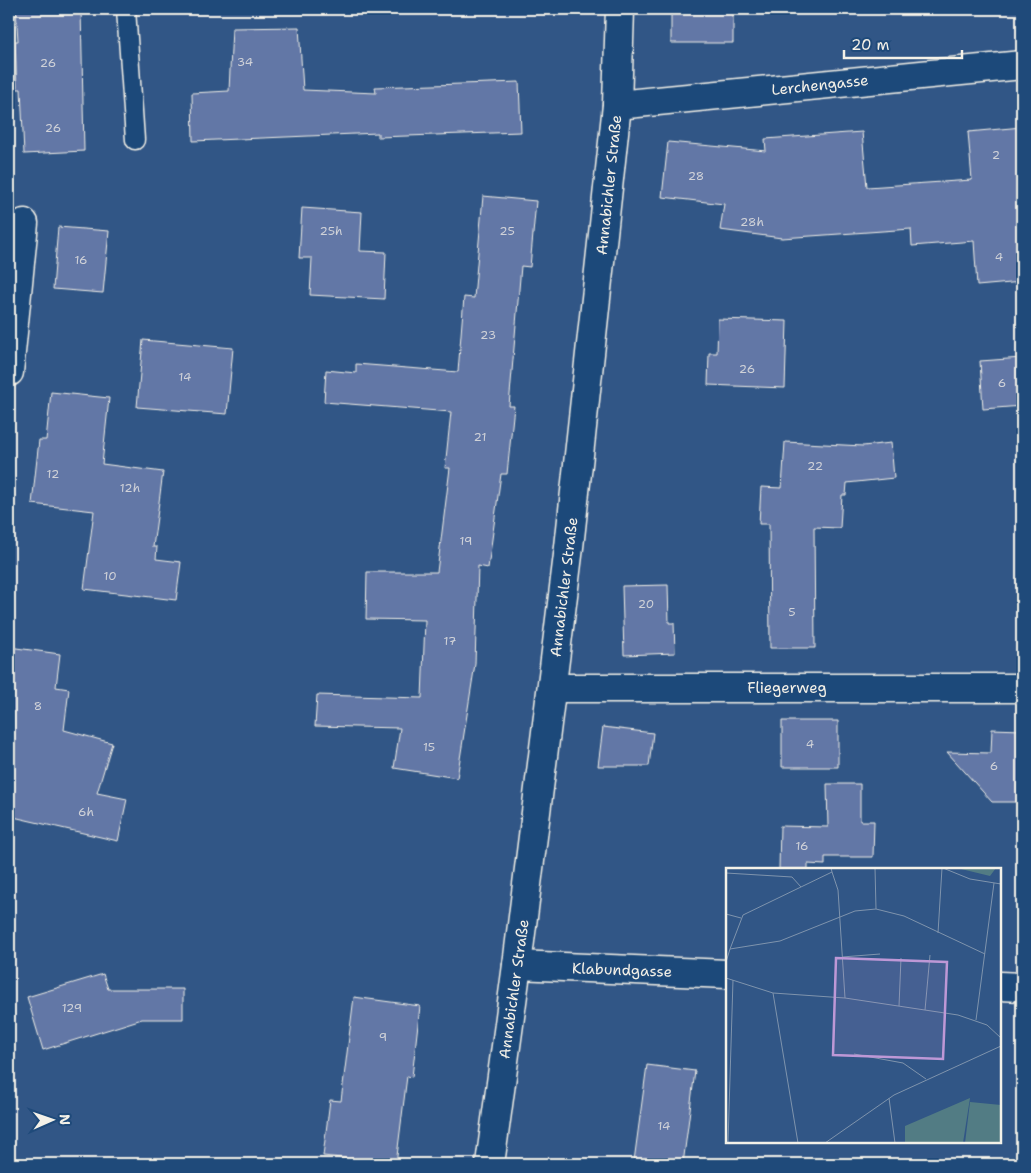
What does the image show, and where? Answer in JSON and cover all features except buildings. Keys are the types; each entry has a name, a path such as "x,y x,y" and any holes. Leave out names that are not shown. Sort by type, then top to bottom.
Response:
{"street":[{"name":"Annabichler Straße","path":"490,1164 552,688 617,104 620,9"},
{"name":"Lerchengasse","path":"617,104 1022,65"},
{"path":"9,372 24,223"},
{"name":"Fliegerweg","path":"552,688 1022,688"},
{"name":"Klabundgasse","path":"517,965 726,974"},
{"path":"1001,986 1022,987"}],"lane":[{"path":"126,9 135,140"}]}
